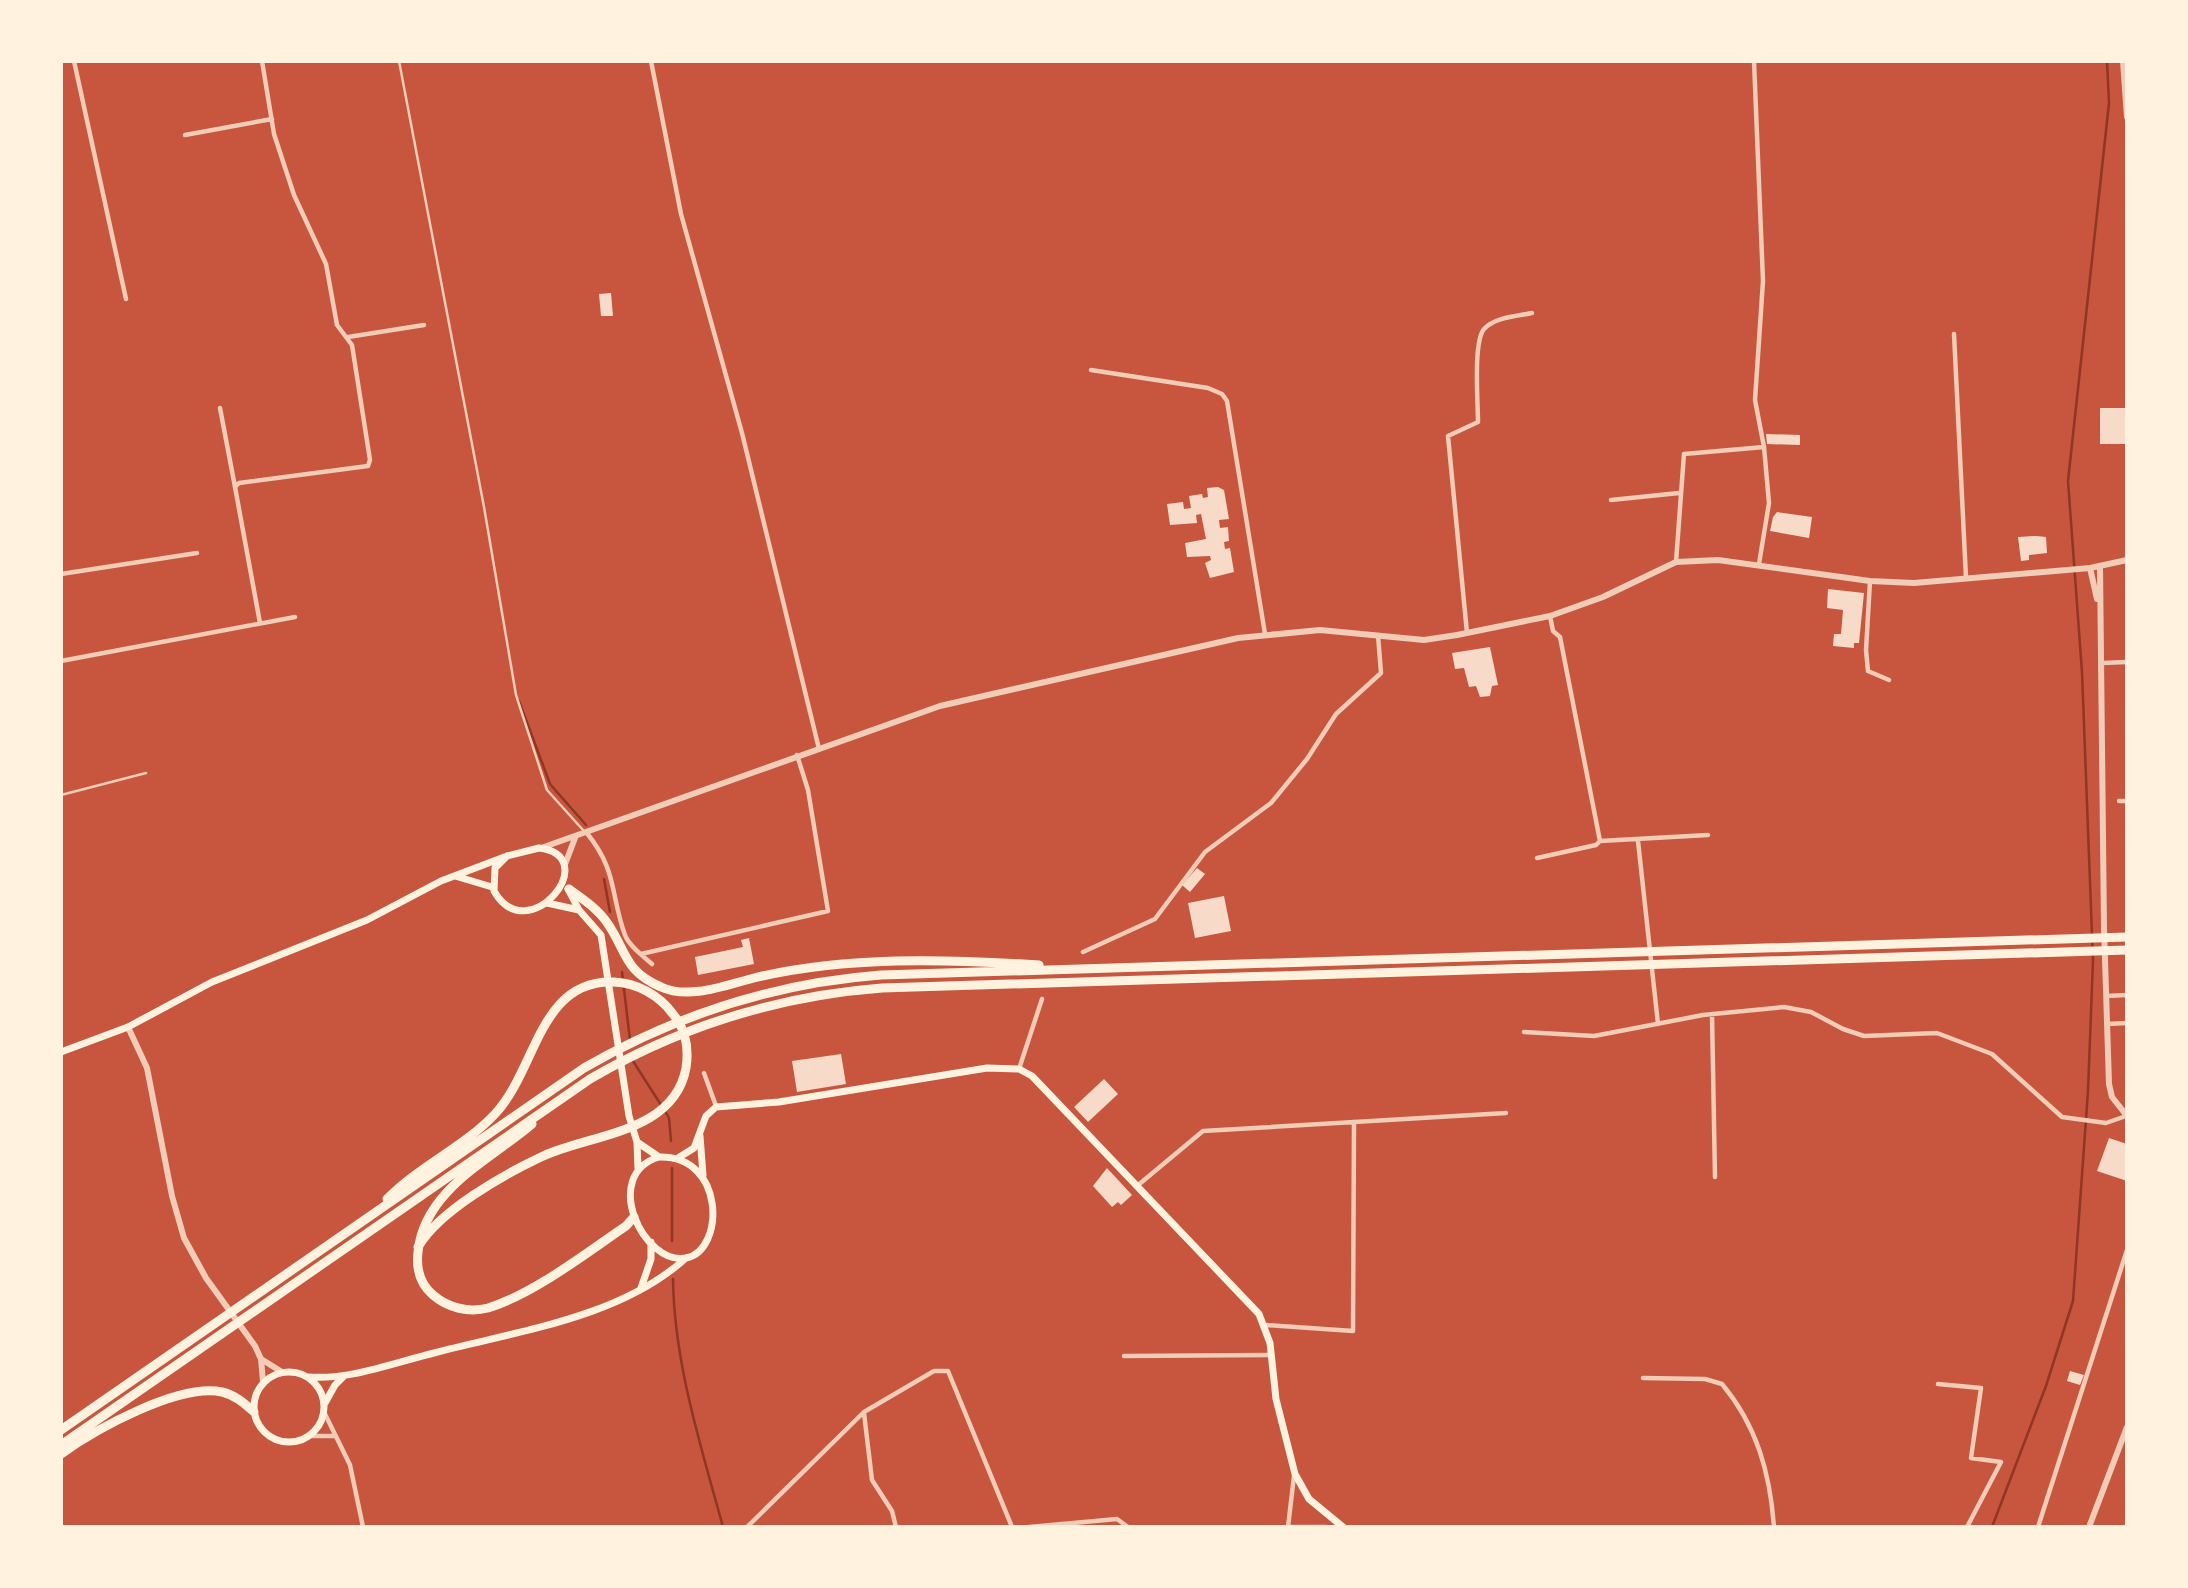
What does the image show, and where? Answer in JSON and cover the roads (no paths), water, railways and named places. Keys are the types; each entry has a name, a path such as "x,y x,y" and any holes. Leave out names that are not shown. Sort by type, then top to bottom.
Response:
{"highway":[{"path":"569,889 599,912 633,968 660,987 672,991 703,990 804,968 843,965 1018,964 1093,968"},
{"path":"61,1430 554,1088 635,1040 686,1017 735,1001 821,982 881,975 2127,937"},
{"path":"61,1445 613,1065 688,1029 767,1005 822,994 882,988 2127,950"},
{"path":"371,1215 404,1181 489,1120 521,1076 547,1020 564,998 591,984 620,982 648,991 673,1013 681,1026 688,1057 679,1090 660,1112 623,1129 556,1150 519,1168 440,1220 418,1247"},
{"path":"560,1099 448,1192 429,1216 418,1247 418,1268 429,1292 440,1301 456,1308 486,1309 542,1280 608,1238 634,1217"},
{"path":"61,1454 116,1421 199,1391 225,1392 237,1397 254,1412"}],"main road":[{"path":"61,1052 128,1027 212,982 367,920 454,876 506,856 539,848 552,851 564,867 565,878 579,910 595,924 604,947 629,1116 637,1142 638,1169 629,1191 634,1217 650,1241 669,1256 687,1258"},
{"path":"492,887 495,868 506,856"},
{"path":"454,876 492,887 503,903 516,909 547,903 579,910"},
{"path":"547,903 559,892 565,878"},
{"path":"638,1169 659,1157 678,1157 694,1149 706,1116 716,1107 779,1102 987,1068 1019,1069 1042,1083 1259,1314 1265,1325 1276,1399 1295,1474 1309,1499 1343,1527"},
{"path":"345,1376 335,1385 321,1421 309,1436 300,1440 279,1441 262,1430 254,1412 257,1391 263,1382 282,1372 291,1371 309,1377 345,1376 555,1322 612,1303 656,1282 703,1247 711,1230 710,1193 703,1175 699,1136"},
{"path":"637,1142 659,1157"},
{"path":"678,1157 692,1164 703,1175"},
{"path":"641,1288 651,1259 650,1241"},
{"path":"309,1377 322,1394 324,1408"}],"street":[{"path":"74,61 126,299"},
{"path":"262,61 272,119 294,195 326,264 340,333 348,337 424,326"},
{"path":"651,61 681,214 726,369 819,749"},
{"path":"1754,61 1763,281 1755,400 1764,447 1769,503 1759,564"},
{"path":"2123,61 2127,117"},
{"path":"185,135 272,119"},
{"path":"1467,633 1448,436 1478,422 1479,342 1484,329 1495,321 1532,313"},
{"path":"1954,334 1966,578"},
{"path":"235,487 239,483 368,466 370,460 348,337"},
{"path":"1091,370 1208,388 1222,394 1227,401 1265,634"},
{"path":"220,408 260,623"},
{"path":"1676,562 1679,493 1684,454 1764,447"},
{"path":"1611,500 1679,493"},
{"path":"61,574 197,553"},
{"path":"539,848 575,838 797,755 940,706 1265,634 1320,630 1424,640 1467,633 1550,617 1603,597 1676,562 1718,560 1870,581 1914,583 2090,568 2127,560"},
{"path":"1524,1032 1594,1036 1712,1014 1784,1007 1811,1012 1843,1029 1864,1036 1937,1033 1992,1054 2062,1117 2103,1123 2127,1116 2112,1097 2109,1084 2104,928 2100,566"},
{"path":"2090,568 2099,607"},
{"path":"1870,581 1866,650 1868,671 1889,680"},
{"path":"61,661 295,617"},
{"path":"1550,617 1553,631 1560,637 1600,841"},
{"path":"1083,952 1155,919 1205,852 1271,803 1307,759 1336,714 1381,673 1378,635"},
{"path":"2102,663 2127,662"},
{"path":"641,954 828,911 808,790 797,755"},
{"path":"2119,801 2127,801"},
{"path":"586,832 600,849 615,885 626,938 652,964"},
{"path":"1536,858 1596,845 1600,841 1638,841 1708,835"},
{"path":"564,867 575,838"},
{"path":"1638,841 1658,1024"},
{"path":"2106,996 2127,995"},
{"path":"1019,1069 1042,999"},
{"path":"1712,1014 1716,1177"},
{"path":"2107,1024 2127,1023"},
{"path":"128,1027 147,1068 176,1216 184,1238 206,1278 261,1359 282,1372"},
{"path":"704,1073 716,1107"},
{"path":"1137,1186 1203,1131 1506,1113"},
{"path":"1265,1325 1353,1331 1354,1121"},
{"path":"2038,1527 2127,1250"},
{"path":"1124,1356 1271,1355"},
{"path":"261,1359 263,1382"},
{"path":"747,1527 864,1412 926,1374 948,1371 1012,1527"},
{"path":"1643,1378 1705,1379 1722,1384 1756,1438 1767,1471 1774,1527"},
{"path":"1938,1384 1981,1388 1971,1458 2001,1462 1967,1527"},
{"path":"324,1408 350,1465 363,1527"},
{"path":"864,1412 873,1480 892,1511 896,1527"},
{"path":"2089,1527 2127,1427"},
{"path":"309,1436 335,1436"},
{"path":"1295,1474 1288,1527 1326,1527"},
{"path":"1029,1527 1117,1519 1128,1527"}],"lane":[{"path":"399,61 522,717 547,790 586,832"},
{"path":"61,795 146,773"}],"waterway":[{"path":"1992,1527 2046,1386 2073,1301 2088,1091 2093,961 2082,672 2068,481 2109,103 2107,61"},
{"path":"519,701 550,784 586,825"},
{"path":"604,879 610,912"},
{"path":"622,972 630,1040"},
{"path":"633,1061 661,1105"},
{"path":"665,1111 669,1118 671,1141"},
{"path":"672,1168 672,1241"},
{"path":"673,1279 683,1373 723,1527"}]}
